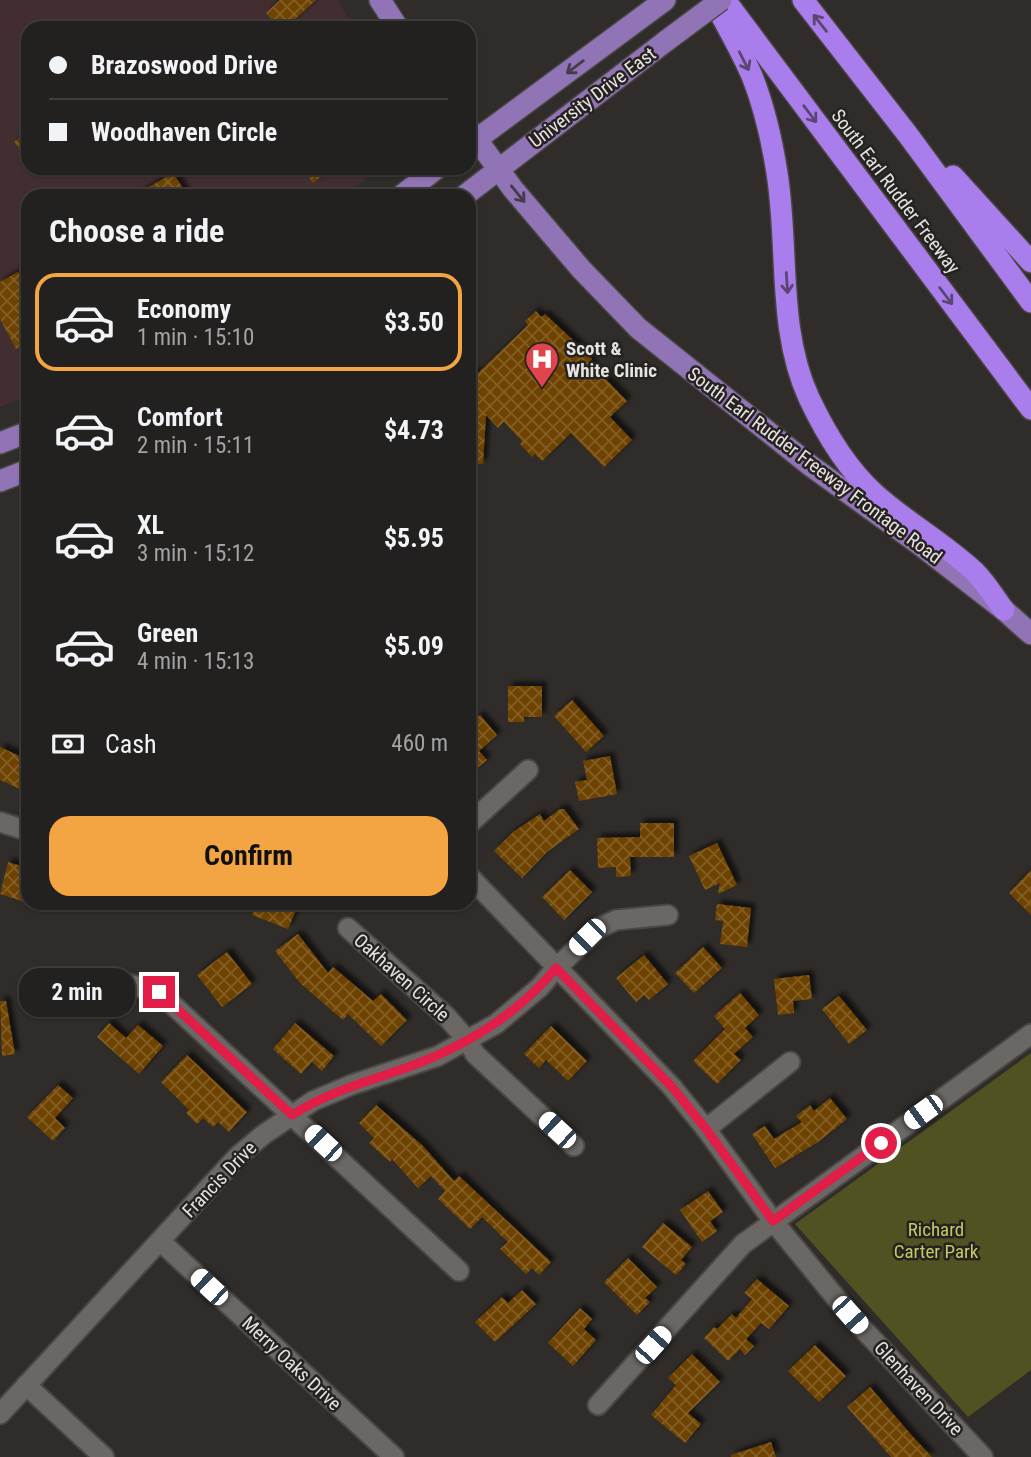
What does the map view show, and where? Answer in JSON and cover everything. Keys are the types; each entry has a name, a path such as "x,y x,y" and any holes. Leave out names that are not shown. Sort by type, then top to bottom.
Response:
{"highway":[{"path":"713,0 752,75 769,131 783,226 790,330 796,368 810,400 835,446 874,493 976,573 1004,610"},
{"name":"South Earl Rudder Freeway","path":"723,0 1031,409"},
{"path":"803,0 908,135 1031,302"},
{"path":"908,135 953,176 1031,262"}],"main road":[{"path":"380,0 394,21"},
{"name":"University Drive East","path":"476,135 665,0"},
{"name":"University Drive East","path":"473,189 723,0"},
{"name":"South Earl Rudder Freeway Frontage Road","path":"476,143 581,269 638,328 811,466 1004,610 1031,634"},
{"path":"407,189 418,175"},
{"path":"410,189 428,175"},
{"path":"0,443 21,435"},
{"path":"0,481 21,473"}],"street":[{"path":"476,818 528,770"},
{"path":"0,822 21,829"},
{"name":"Glenhaven Drive","path":"476,883 672,1087 773,1221 850,1315 983,1457"},
{"name":"Francis Drive","path":"0,1414 238,1156 263,1135 313,1101 351,1085 438,1056 496,1024 524,1002 598,928 616,920 668,915"},
{"name":"Oakhaven Circle","path":"348,928 447,1017 468,1041 475,1054 574,1146"},
{"path":"128,984 159,992 459,1272"},
{"path":"598,1405 743,1244 1031,1034"},
{"path":"706,1129 790,1062"},
{"name":"Merry Oaks Drive","path":"160,1241 394,1457"},
{"path":"26,1385 104,1457"}],"shaded area":[{"path":"0,0 338,0 349,21 21,21 21,175 372,175 352,189 21,189 21,399 0,407"}],"green space":[{"name":"Richard Carter Park","path":"1031,1053 1031,1370 968,1417 795,1224"}],"building":[{"path":"280,0 316,0 293,21 273,21 266,13"},
{"path":"21,137 21,151 14,142"},
{"path":"174,175 183,189 146,189"},
{"path":"307,175 323,175 313,183"},
{"path":"18,272 21,279 21,346 16,349 0,319 0,282"},
{"name":"Scott & White Clinic","path":"536,311 541,317 545,314 592,359 589,362 627,401 610,417 632,440 604,467 571,433 542,461 535,454 532,457 520,444 522,441 504,422 498,428 486,415 483,464 476,464 476,373 528,325 525,321"},
{"path":"508,686 542,686 542,717 524,717 524,722 508,722"},
{"path":"572,700 604,736 586,752 554,716"},
{"path":"480,715 497,735 479,751 487,760 476,769 476,719"},
{"path":"0,747 21,757 21,790 0,780"},
{"path":"610,756 617,794 579,801 575,782 587,780 583,761"},
{"path":"564,809 579,829 547,852 522,878 494,851 513,832 540,814 544,821"},
{"path":"640,823 674,823 674,857 630,857 631,876 616,877 616,867 598,868 597,838 640,837"},
{"path":"717,843 737,885 718,894 720,883 705,890 689,856"},
{"path":"8,862 21,866 21,901 0,894"},
{"path":"570,870 592,892 564,920 542,897"},
{"path":"1031,870 1031,915 1009,893"},
{"path":"717,904 751,908 747,947 720,944 723,921 715,920"},
{"path":"254,910 296,910 288,929 252,915"},
{"path":"298,934 328,973 333,967 373,1001 381,994 407,1020 381,1046 348,1014 343,1020 300,983 275,951"},
{"path":"703,947 722,968 694,993 675,973"},
{"path":"227,952 252,984 222,1007 197,975"},
{"path":"644,955 668,984 649,1000 644,995 636,1002 616,978"},
{"path":"809,975 812,999 793,1001 794,1013 778,1015 774,979"},
{"path":"740,993 759,1015 745,1028 753,1037 734,1054 741,1060 717,1084 693,1061 725,1029 714,1016"},
{"path":"839,996 867,1030 849,1044 822,1009"},
{"path":"0,1001 6,1001 15,1054 2,1056"},
{"path":"109,1023 126,1038 138,1025 163,1046 139,1074 97,1037"},
{"path":"295,1023 334,1056 322,1071 312,1062 301,1074 273,1049"},
{"path":"551,1026 587,1061 568,1081 546,1060 539,1068 524,1054"},
{"path":"187,1055 247,1112 229,1132 218,1122 213,1127 203,1118 197,1124 186,1113 189,1110 161,1082"},
{"path":"58,1085 73,1098 55,1118 65,1128 53,1141 27,1117"},
{"path":"830,1098 847,1119 818,1142 775,1168 752,1134 765,1126 774,1139 802,1122 796,1116 810,1105 814,1111"},
{"path":"376,1105 423,1146 454,1181 459,1176 551,1262 539,1275 532,1268 526,1274 500,1249 508,1242 482,1217 470,1229 438,1199 445,1191 431,1176 418,1188 392,1159 390,1162 369,1143 374,1138 359,1123"},
{"path":"708,1191 723,1212 710,1221 717,1231 702,1242 680,1210"},
{"path":"663,1223 692,1247 681,1260 686,1264 676,1275 642,1247"},
{"path":"628,1258 657,1287 645,1298 650,1302 637,1315 604,1282"},
{"path":"757,1279 789,1306 769,1329 761,1323 746,1339 754,1346 745,1355 740,1349 728,1361 704,1338 732,1314 736,1318 752,1299 744,1293"},
{"path":"522,1290 536,1304 495,1342 475,1322 502,1297 508,1303"},
{"path":"580,1308 592,1319 584,1329 596,1340 573,1366 548,1343"},
{"path":"815,1345 846,1376 819,1402 788,1371"},
{"path":"692,1354 720,1382 688,1413 701,1424 685,1443 651,1415 676,1385 668,1378"},
{"path":"870,1387 932,1457 891,1457 847,1407"},
{"path":"771,1442 776,1457 731,1457 731,1455"}],"place":[{"name":"Scott & White Clinic","path":"542,389"}],"route":[{"path":"159,992 292,1115 313,1101 351,1085 409,1067 468,1041 524,1002 556,968 672,1087 773,1221 881,1143"}]}
